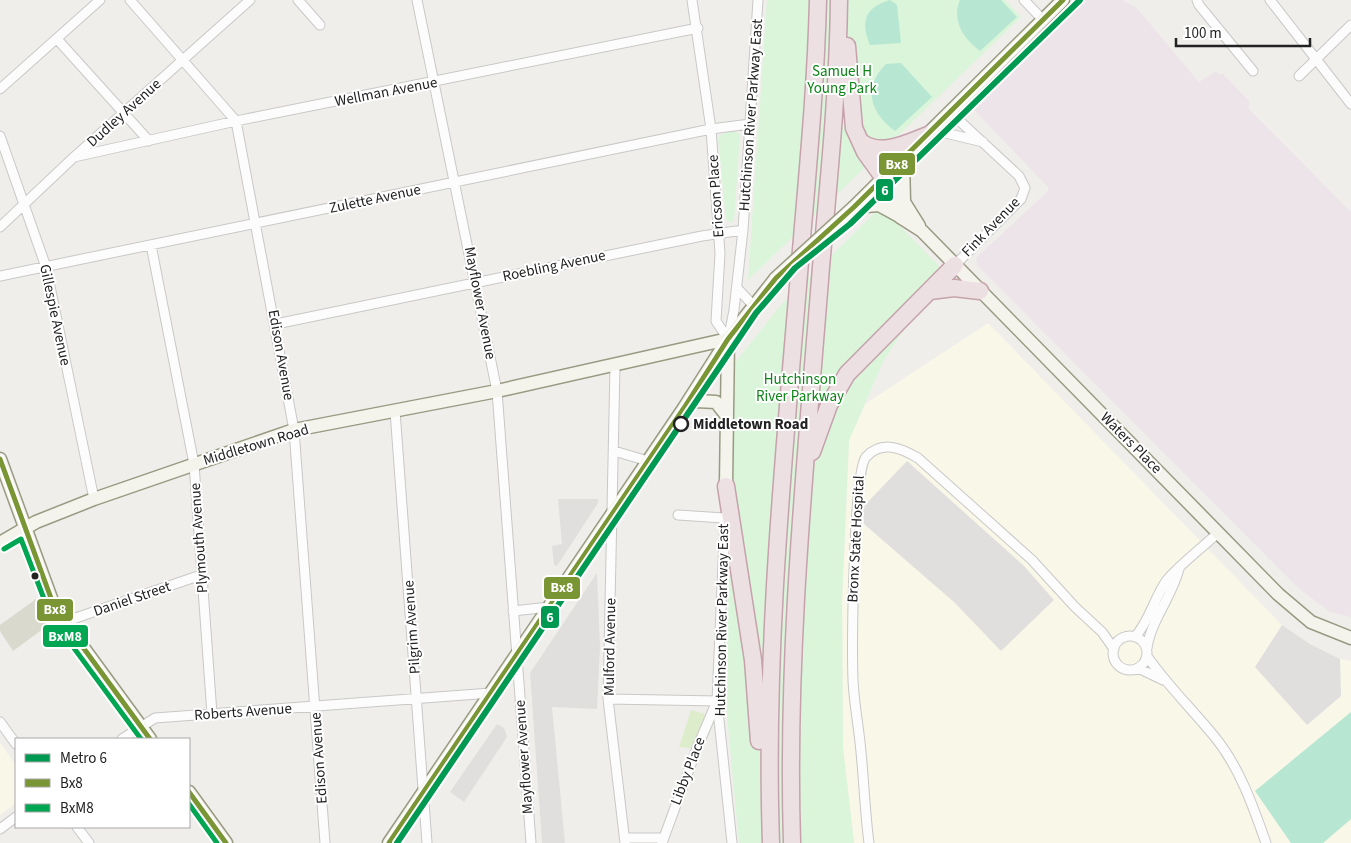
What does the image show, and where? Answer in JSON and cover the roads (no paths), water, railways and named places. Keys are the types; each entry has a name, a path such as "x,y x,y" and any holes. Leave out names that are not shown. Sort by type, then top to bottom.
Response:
{"highway":[{"path":"770,843 769,708 774,590 809,147 818,0"},
{"path":"840,0 846,39 853,122 881,180"},
{"path":"792,843 792,681 805,468 832,139 840,0"},
{"path":"861,142 868,147 899,146 930,132"},
{"path":"805,468 829,405 838,387 862,358 955,264"},
{"path":"930,291 954,288 980,291"},
{"path":"726,486 753,660 760,775 770,843"}],"main road":[{"path":"390,843 684,408 726,335 776,278 854,207 1063,0"},
{"path":"903,159 904,202"},
{"name":"Waters Place","path":"881,180 904,202 922,231"},
{"name":"Waters Place","path":"881,180 900,216 922,231 1218,533 1301,614 1311,622 1351,638"},
{"path":"854,207 879,206 900,216"},
{"path":"726,335 726,486"},
{"name":"Middletown Road","path":"0,543 25,528 94,499 294,430 615,366 726,335"},
{"path":"684,408 696,401 716,402 727,416"},
{"path":"0,458 52,602 64,622 149,738"},
{"path":"190,793 226,843"}],"street":[{"path":"0,89 100,0"},
{"path":"130,0 236,121"},
{"name":"Dudley Avenue","path":"0,227 74,157 250,0"},
{"path":"298,0 320,25"},
{"name":"Mayflower Avenue","path":"417,0 456,182 497,391 531,843"},
{"name":"Ericson Place","path":"692,0 698,28 712,129 720,253 716,321 726,335"},
{"name":"Hutchinson River Parkway East","path":"744,230 758,0"},
{"path":"1024,0 1043,20"},
{"path":"1197,0 1199,5 1254,71"},
{"path":"1270,0 1351,104"},
{"path":"1299,76 1351,25"},
{"name":"Wellman Avenue","path":"74,157 236,121 698,28"},
{"path":"57,39 125,112 149,141"},
{"path":"950,112 986,143"},
{"name":"Edison Avenue","path":"236,121 276,324 294,430 325,843"},
{"name":"Zulette Avenue","path":"0,276 712,129 750,124"},
{"path":"930,132 986,143"},
{"name":"Gillespie Avenue","path":"0,136 46,267 94,499"},
{"name":"Fink Avenue","path":"955,264 1021,198 1025,188 1018,176 986,143"},
{"name":"Ericson Place","path":"726,335 737,288 744,230"},
{"name":"Roebling Avenue","path":"276,324 719,232 744,230"},
{"name":"Plymouth Avenue","path":"151,245 194,464 212,714"},
{"path":"737,288 753,305"},
{"name":"Mulford Avenue","path":"615,366 608,699 625,840"},
{"name":"Pilgrim Avenue","path":"395,411 427,843"},
{"name":"Bronx State Hospital","path":"869,843 852,657 857,501 860,468 866,457 882,447 892,446 902,448 918,458 1032,560 1075,607 1102,632 1114,649"},
{"path":"614,451 648,461"},
{"name":"Hutchinson River Parkway East","path":"726,486 717,701 732,843"},
{"path":"678,516 724,518"},
{"path":"1163,680 1138,668 1129,670 1120,666 1114,659 1114,649 1118,641 1135,636 1147,624 1152,608 1168,578 1218,533"},
{"path":"1138,668 1147,652 1148,637 1176,584 1179,569"},
{"name":"Daniel Street","path":"64,622 201,575"},
{"path":"513,611 548,607"},
{"name":"Bronx State Hospital","path":"1102,632 1124,638"},
{"path":"1135,636 1143,641 1163,680 1215,737 1231,761 1248,796 1266,843"},
{"name":"Roberts Avenue","path":"123,738 155,718 491,693"},
{"path":"608,699 717,701"},
{"name":"Libby Place","path":"662,840 717,701"},
{"path":"0,722 15,743"},
{"path":"0,829 15,818"},
{"path":"78,828 89,843"},
{"path":"625,840 662,840"}],"railway":[{"path":"390,843 717,358 776,281 1062,0"}],"metro line":[{"name":"6","path":"397,843 756,313 795,268 850,224 1080,0"}],"place":[{"name":"Middletown Road","path":"681,424"}],"park label":[{"name":"Samuel H Young Park","path":"842,80"},
{"name":"Hutchinson River Parkway","path":"800,388"}]}
